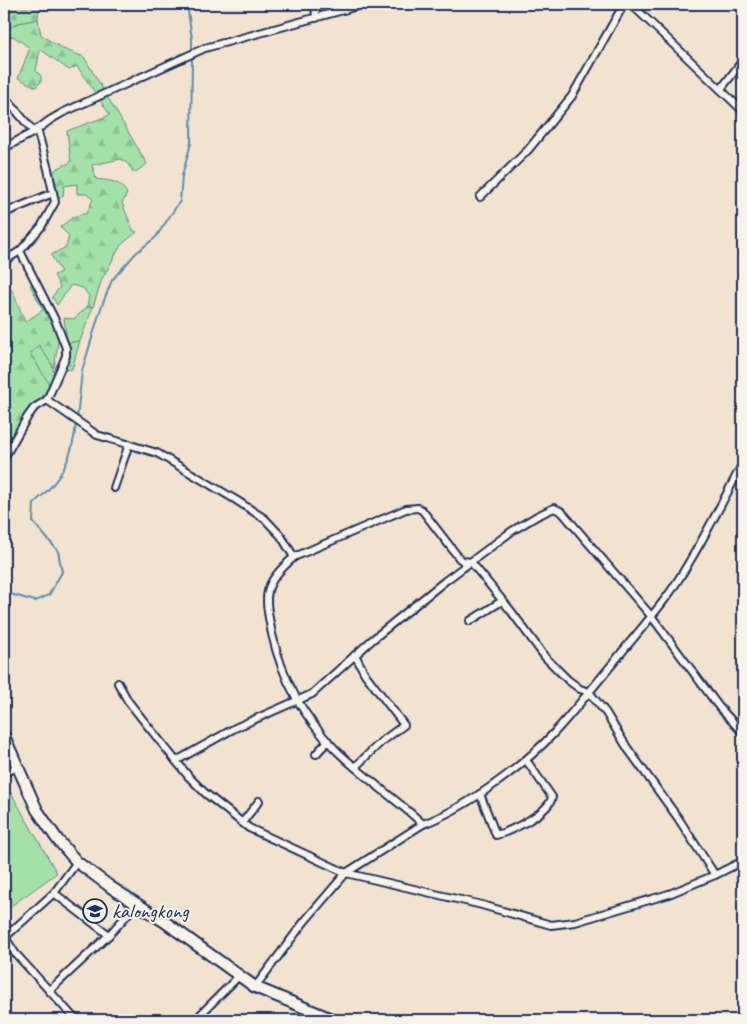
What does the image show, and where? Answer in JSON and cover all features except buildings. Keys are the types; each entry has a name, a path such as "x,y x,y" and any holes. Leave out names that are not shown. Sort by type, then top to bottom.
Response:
{"main road":[{"path":"4,736 29,796 43,820 64,849 77,862 112,888 188,938 255,987 334,1020"}],"street":[{"path":"315,4 316,18"},
{"path":"4,148 36,131 62,113 205,48 365,4"},
{"path":"480,198 528,150 572,96 624,4"},
{"path":"631,4 743,111"},
{"path":"721,89 743,60"},
{"path":"4,96 36,131 55,198 52,208 41,227 20,251 4,261"},
{"path":"4,213 54,193"},
{"path":"4,458 28,416 34,408 47,400 64,360 66,348 56,322 20,251"},
{"path":"47,400 97,435 156,453 236,500 265,519 281,536 294,556"},
{"path":"114,488 129,444"},
{"path":"255,987 304,922 346,873 423,824 434,820 480,794 526,760 553,735 652,617 671,591 691,559 743,463"},
{"path":"423,824 328,741 296,701 278,658 267,610 267,594 273,576 294,556 406,509 418,508 425,512 459,558 463,561 471,562 545,657 568,680 580,689 589,692 606,713 628,749 682,823 715,875"},
{"path":"176,761 235,728 312,694 355,655 471,562 512,531 554,508 562,512 652,617 719,707 743,732"},
{"path":"470,621 502,601"},
{"path":"355,655 366,674 404,725 380,742 356,767"},
{"path":"118,683 133,707 189,777 205,793 242,823 269,838 346,873 482,905 551,925 575,922 669,894 743,861"},
{"path":"316,754 328,741"},
{"path":"480,794 496,835 522,825 534,817 550,803 552,797 526,760"},
{"path":"4,773 17,767"},
{"path":"242,823 258,801"},
{"path":"76,1020 15,952 4,937 54,893 77,862"},
{"path":"54,893 109,936"},
{"path":"50,991 109,936 137,904"},
{"path":"195,1020 239,976"}],"green space":[{"path":"4,4 39,4 38,19 18,23 4,31"},
{"path":"38,19 41,35 63,49 84,57 147,164 134,173 128,164 121,159 92,165 96,179 114,182 124,189 127,194 122,203 133,230 137,232 121,245 102,279 93,307 87,307 89,296 83,288 71,285 57,305 52,297 60,287 54,275 61,272 51,255 66,247 69,236 60,227 73,217 87,213 93,199 86,194 77,194 77,184 64,186 63,197 55,196 57,183 50,177 56,169 71,162 67,131 110,115 77,66 69,70 40,49 36,71 41,76 41,82 36,87 18,78 30,48 13,36 4,39 4,31 18,23"},
{"path":"4,280 13,292 25,322 43,310 30,285 38,282 59,337 54,368 39,345 30,353 48,382 51,394 44,394 26,415 11,437 4,454 4,342 8,339 4,332"},
{"path":"87,307 93,307 80,341 67,343 64,318 74,319"},
{"path":"80,341 72,369 63,370 67,343"},
{"path":"39,345 54,371 53,382 49,388 30,353"},
{"path":"4,781 57,873 4,911"}],"waterway":[{"path":"187,4 192,51"},
{"path":"77,419 82,371 101,308 112,280 136,253 156,237 180,201 182,176 191,143 192,56"},
{"path":"10,594 35,601 49,595 62,572 58,551 33,522 34,503 52,486 64,468 72,447 76,423"}],"place":[{"name":"kalongkong","path":"95,911"}]}
